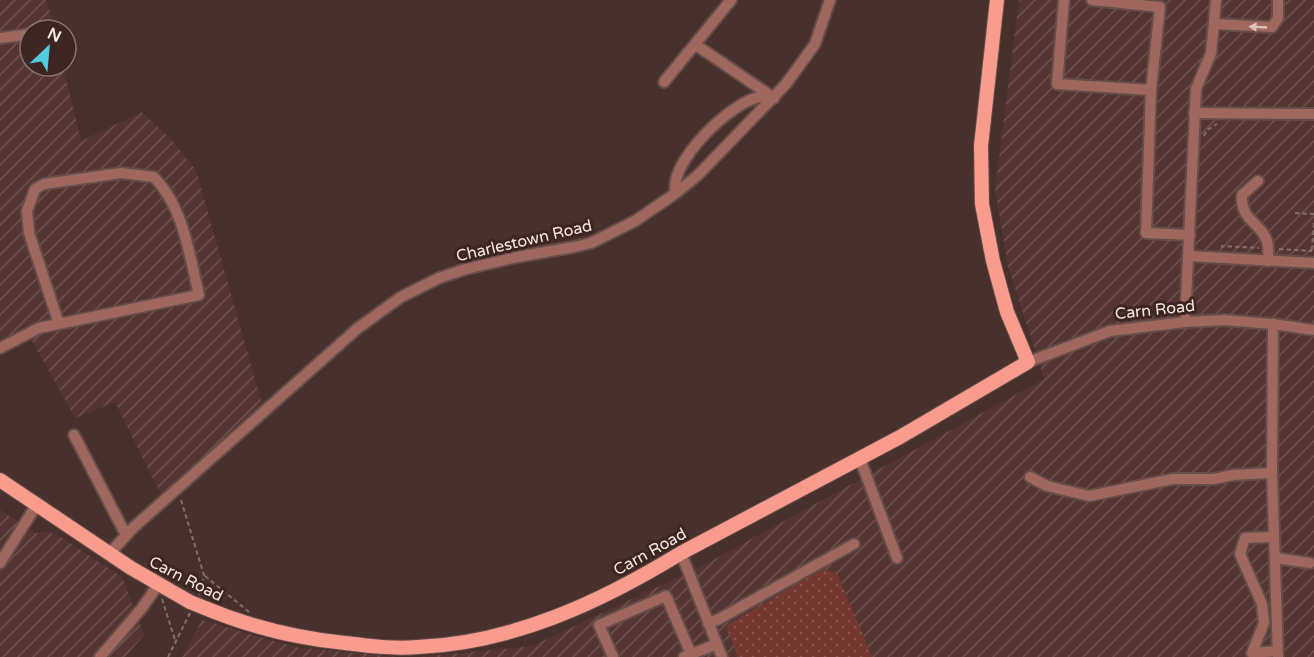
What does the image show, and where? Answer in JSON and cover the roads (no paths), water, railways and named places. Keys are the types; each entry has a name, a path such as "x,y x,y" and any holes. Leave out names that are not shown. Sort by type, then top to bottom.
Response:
{"main road":[{"path":"997,0 981,146 982,204 993,261 1007,312 1028,362"},
{"name":"Carn Road","path":"0,480 158,585 195,604 261,629 383,652 456,644 490,638 564,614 647,574 681,553 900,437 1028,362"}],"street":[{"path":"664,82 731,0"},
{"name":"Charlestown Road","path":"109,554 126,535 357,328 401,297 439,278 466,269 517,256 574,248 591,243 643,217 676,193 698,175 774,98 809,54 820,32 830,0"},
{"path":"1064,0 1057,84 1151,90"},
{"path":"1092,0 1160,7 1151,90 1146,233 1190,235"},
{"path":"1185,322 1196,89 1211,53 1216,0"},
{"path":"1215,24 1272,27 1278,18 1278,0"},
{"path":"0,38 18,36"},
{"path":"696,45 774,98"},
{"path":"676,193 674,185 680,166 717,122 758,97 774,98"},
{"path":"1194,113 1314,114"},
{"path":"0,348 39,328 59,324 199,295 173,202 154,177 121,173 45,184 35,189 27,212 29,233 59,324"},
{"path":"1258,181 1242,195 1241,204 1246,216 1267,238 1268,261"},
{"path":"1189,256 1313,263"},
{"name":"Carn Road","path":"1028,362 1110,331 1185,322 1224,320 1314,330"},
{"path":"1273,324 1272,473 1275,558 1277,654 1252,653 1264,623 1262,604 1240,554 1245,538 1274,537"},
{"path":"74,435 126,535"},
{"path":"860,459 897,558"},
{"path":"1030,477 1047,486 1089,496 1173,479 1214,479 1233,475 1272,473"},
{"path":"0,563 37,504"},
{"path":"708,623 854,544"},
{"path":"681,553 722,657"},
{"path":"1275,558 1310,563"},
{"path":"100,657 142,608 158,585"},
{"path":"613,657 599,625 666,596 688,656 717,644"}]}
